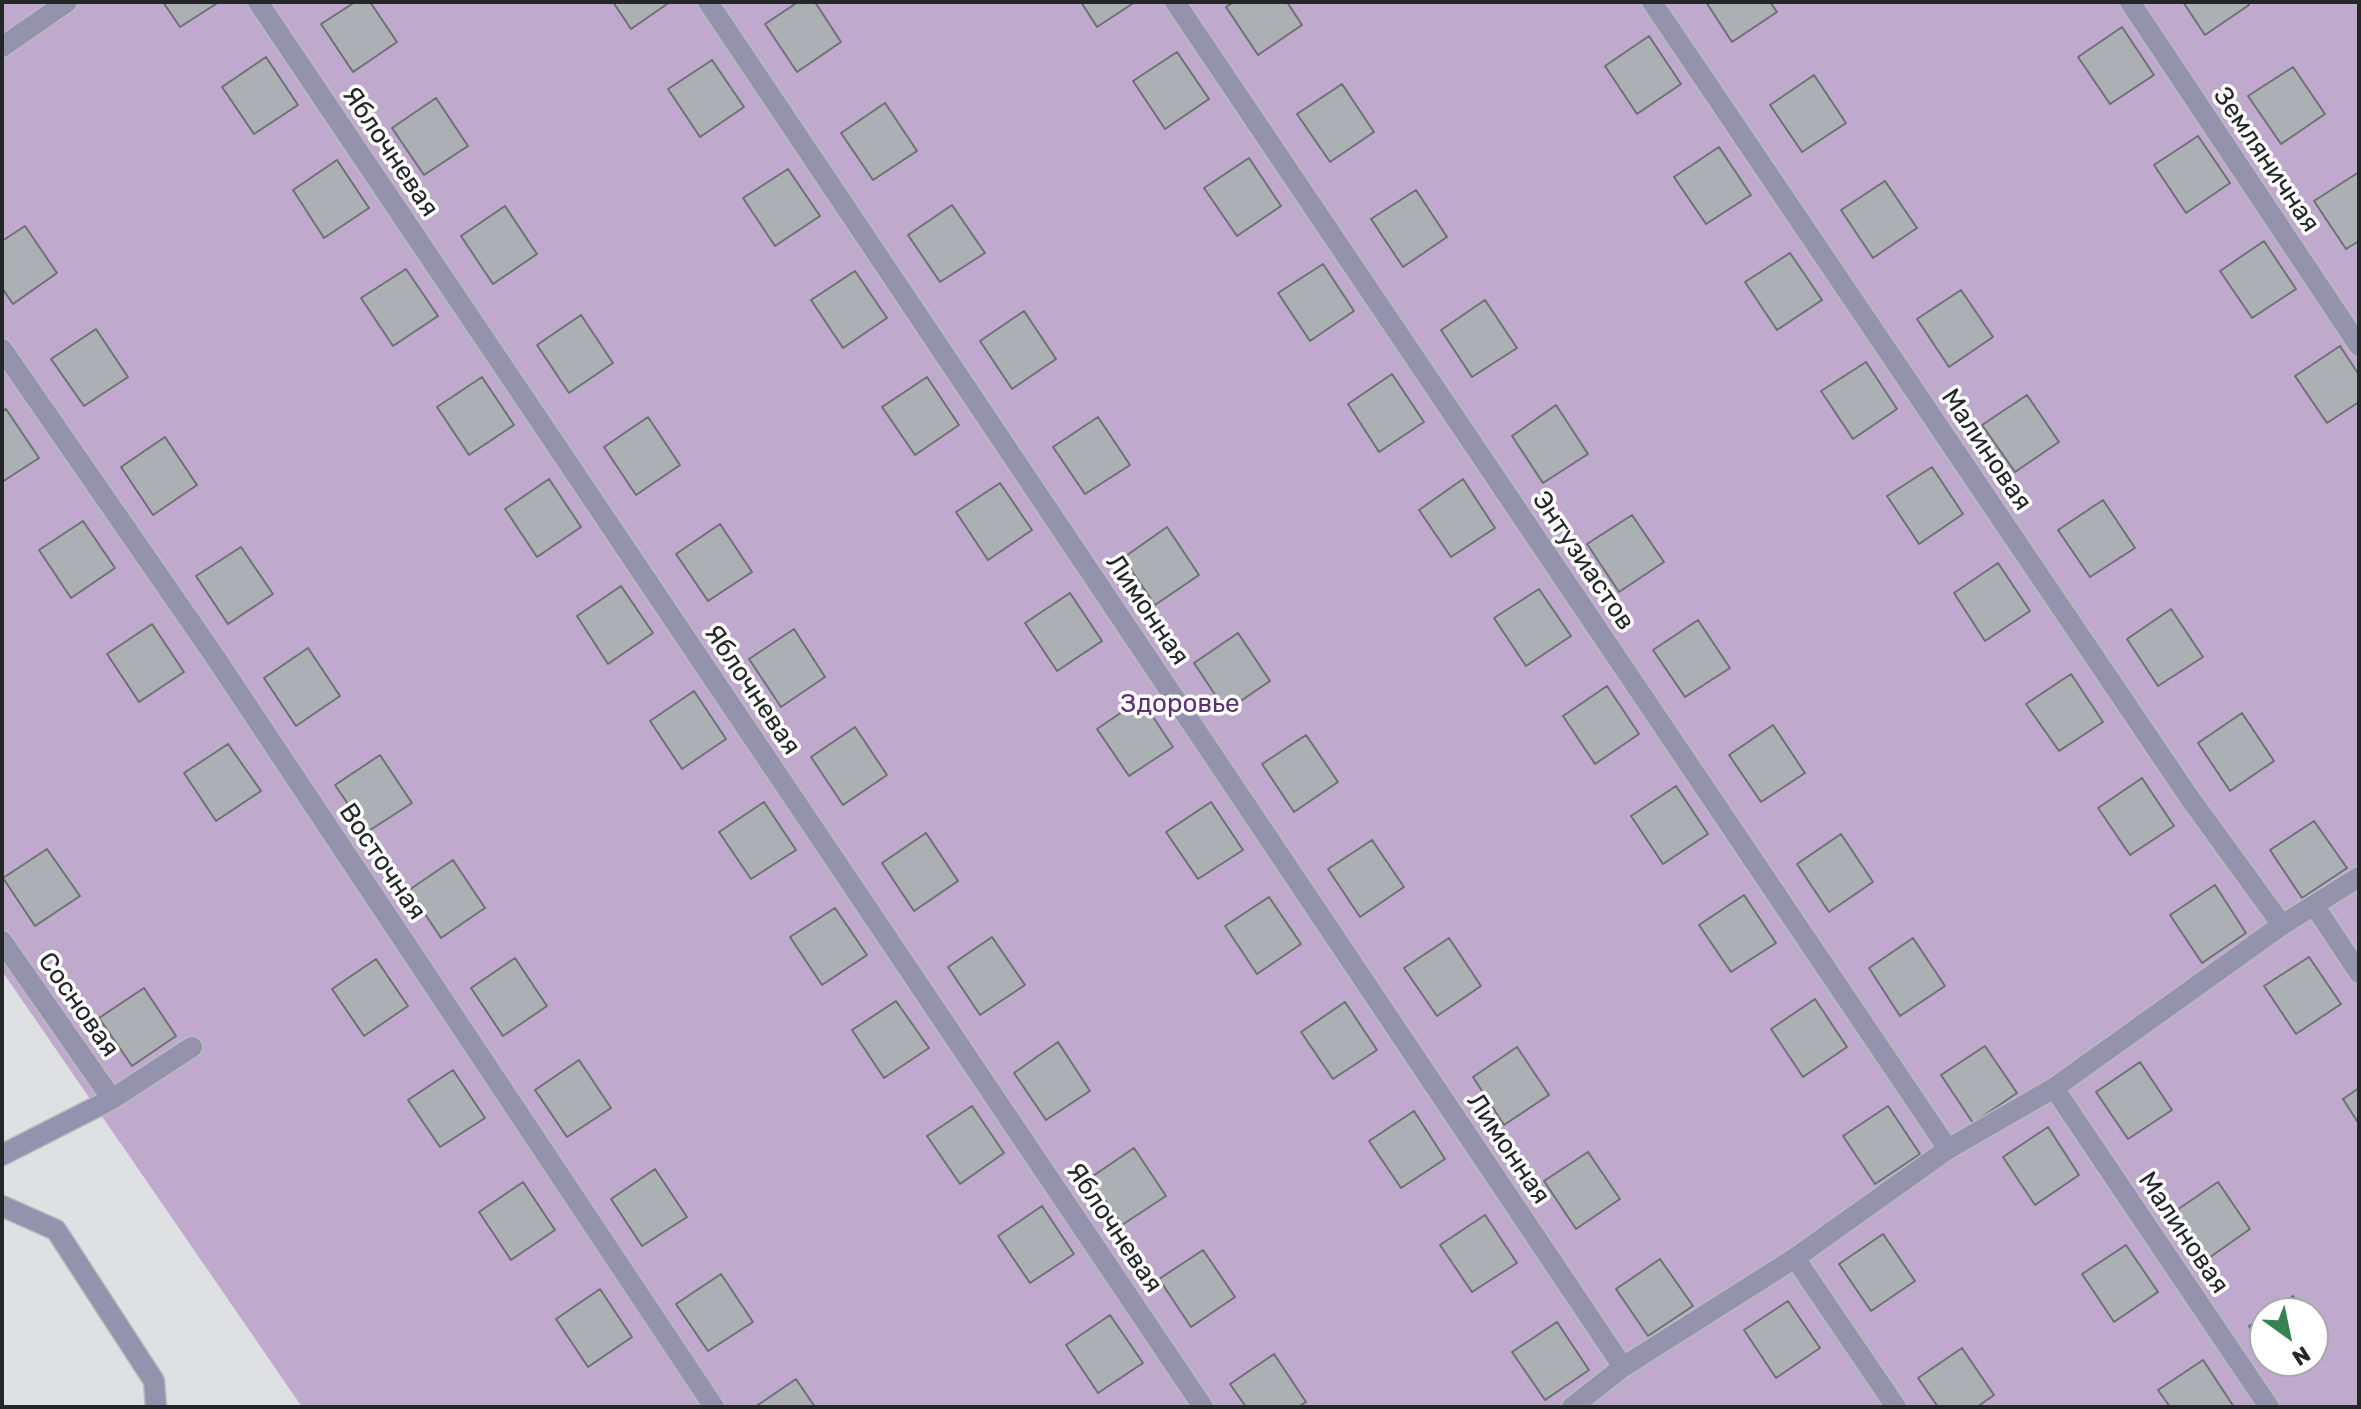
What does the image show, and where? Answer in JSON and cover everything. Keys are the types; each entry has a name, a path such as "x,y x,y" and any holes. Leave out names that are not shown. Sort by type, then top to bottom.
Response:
{"street":[{"path":"2,47 67,2"},
{"name":"Яблочневая","path":"258,2 1203,1407"},
{"name":"Лимонная","path":"708,2 1623,1367"},
{"name":"Энтузиастов","path":"1175,2 1948,1149"},
{"name":"Малиновая","path":"1652,2 2189,797 2282,925"},
{"name":"Земляничная","path":"2130,2 2359,346"},
{"name":"Восточная","path":"2,349 213,654 714,1407"},
{"path":"1572,1407 1623,1367 1795,1258 1948,1149 2054,1088 2282,925 2359,877"},
{"path":"2314,905 2359,973"},
{"name":"Сосновая","path":"2,941 112,1099"},
{"path":"2,1155 112,1099 192,1047"},
{"name":"Малиновая","path":"2054,1088 2269,1407"},
{"path":"2,1206 56,1230 154,1381 156,1407"},
{"path":"1795,1258 1896,1407"}],"green space":[{"name":"Здоровье","path":"2,2 2359,2 2359,1407 302,1407 2,971"}],"building":[{"path":"163,2 219,2 180,27"},
{"path":"355,2 370,2 397,42 353,72 321,24"},
{"path":"613,2 670,2 631,29"},
{"path":"798,2 815,2 841,42 797,72 765,24"},
{"path":"1081,2 1135,2 1097,27"},
{"path":"1234,2 1287,2 1302,25 1258,55 1226,7"},
{"path":"1706,2 1770,2 1777,12 1732,42"},
{"path":"2183,2 2247,2 2249,5 2205,35"},
{"path":"2122,27 2154,75 2110,104 2078,57"},
{"path":"1649,36 1681,84 1637,114 1605,66"},
{"path":"1177,52 1209,99 1165,129 1133,81"},
{"path":"266,57 298,105 254,134 222,87"},
{"path":"712,60 744,107 700,137 668,89"},
{"path":"2293,67 2325,114 2281,144 2248,96"},
{"path":"1814,75 1846,123 1802,152 1770,105"},
{"path":"1342,84 1374,132 1330,162 1297,114"},
{"path":"436,98 468,146 424,175 392,128"},
{"path":"885,103 917,151 873,180 841,133"},
{"path":"2198,136 2230,183 2186,213 2154,165"},
{"path":"1719,147 1751,195 1706,224 1674,177"},
{"path":"1249,158 1281,206 1237,236 1204,188"},
{"path":"337,160 369,208 324,238 293,190"},
{"path":"788,169 820,216 775,246 743,198"},
{"path":"2359,172 2359,241 2346,249 2314,201"},
{"path":"1885,181 1917,228 1873,258 1841,210"},
{"path":"1416,190 1447,237 1403,267 1371,219"},
{"path":"952,205 985,253 940,282 908,235"},
{"path":"505,206 537,254 493,284 461,236"},
{"path":"25,226 57,273 13,304 2,288 2,241"},
{"path":"2264,241 2296,289 2252,318 2220,271"},
{"path":"1790,253 1822,300 1777,330 1745,282"},
{"path":"1323,264 1354,311 1310,341 1278,293"},
{"path":"406,269 438,316 393,346 361,298"},
{"path":"855,271 887,318 843,348 811,300"},
{"path":"1961,290 1993,337 1949,367 1917,319"},
{"path":"1485,300 1517,348 1472,377 1441,330"},
{"path":"1024,311 1056,359 1012,389 980,341"},
{"path":"581,315 613,363 569,393 537,345"},
{"path":"96,329 128,377 84,406 51,359"},
{"path":"2340,346 2359,375 2359,402 2327,423 2295,376"},
{"path":"1866,362 1897,409 1853,439 1821,391"},
{"path":"1392,374 1424,422 1379,452 1348,404"},
{"path":"482,377 514,425 469,455 437,407"},
{"path":"927,377 959,425 915,455 882,407"},
{"path":"2027,395 2059,442 2015,472 1982,425"},
{"path":"1556,405 1588,454 1543,483 1512,436"},
{"path":"6,409 39,458 2,482 2,412"},
{"path":"648,417 680,465 636,495 604,447"},
{"path":"1098,417 1130,465 1085,494 1053,447"},
{"path":"165,437 197,485 153,515 121,467"},
{"path":"1932,467 1963,514 1919,544 1887,496"},
{"path":"549,479 581,527 537,557 505,509"},
{"path":"1463,479 1495,528 1451,557 1419,510"},
{"path":"1000,483 1032,530 988,560 956,512"},
{"path":"2103,500 2135,548 2090,577 2058,530"},
{"path":"1632,515 1664,562 1619,592 1587,544"},
{"path":"83,521 115,568 71,598 39,550"},
{"path":"720,524 752,572 708,601 676,554"},
{"path":"1167,527 1199,575 1155,605 1123,558"},
{"path":"241,547 273,594 228,624 196,576"},
{"path":"1998,563 2030,611 1985,641 1954,593"},
{"path":"621,586 653,633 608,664 577,616"},
{"path":"1539,589 1571,636 1526,666 1494,618"},
{"path":"1070,593 1102,641 1057,671 1025,623"},
{"path":"2171,609 2203,657 2158,686 2127,639"},
{"path":"1698,620 1730,668 1685,697 1653,650"},
{"path":"152,624 184,672 139,702 107,654"},
{"path":"794,629 825,677 781,707 749,659"},
{"path":"1238,633 1270,681 1226,711 1194,663"},
{"path":"308,648 340,696 296,726 264,678"},
{"path":"2071,674 2103,722 2059,751 2026,704"},
{"path":"1607,686 1639,734 1595,764 1563,716"},
{"path":"694,691 726,739 682,769 650,721"},
{"path":"1141,699 1173,747 1129,776 1097,729"},
{"path":"2242,713 2274,761 2230,791 2198,743"},
{"path":"1773,725 1805,773 1761,802 1729,755"},
{"path":"855,727 887,775 843,805 811,757"},
{"path":"1306,735 1338,782 1294,812 1262,764"},
{"path":"228,744 261,791 216,821 184,773"},
{"path":"380,755 412,803 367,832 335,785"},
{"path":"2142,778 2174,826 2130,855 2098,808"},
{"path":"1676,786 1708,834 1663,864 1631,816"},
{"path":"764,802 796,850 751,879 719,832"},
{"path":"1211,802 1243,850 1198,879 1166,832"},
{"path":"2314,821 2347,868 2302,898 2270,850"},
{"path":"926,833 958,881 914,911 882,863"},
{"path":"1841,834 1873,882 1829,912 1797,864"},
{"path":"1372,840 1404,887 1360,917 1328,869"},
{"path":"47,849 80,896 35,926 3,878"},
{"path":"453,860 485,908 441,938 409,890"},
{"path":"2215,885 2246,933 2202,963 2170,915"},
{"path":"1744,895 1776,943 1731,972 1699,925"},
{"path":"1269,897 1301,944 1257,974 1225,926"},
{"path":"835,908 867,955 822,985 790,937"},
{"path":"992,937 1025,985 980,1015 948,967"},
{"path":"1449,938 1481,986 1437,1016 1404,968"},
{"path":"1913,938 1945,986 1900,1016 1869,968"},
{"path":"2309,957 2341,1004 2296,1034 2264,986"},
{"path":"515,958 547,1006 503,1036 471,988"},
{"path":"376,959 408,1006 364,1036 332,989"},
{"path":"144,988 176,1036 132,1066 99,1018"},
{"path":"1815,999 1847,1047 1803,1077 1771,1029"},
{"path":"896,1001 929,1048 884,1078 852,1030"},
{"path":"1345,1002 1377,1050 1333,1079 1301,1032"},
{"path":"1058,1042 1090,1091 1046,1120 1014,1073"},
{"path":"1985,1046 2017,1093 1973,1123 1941,1075"},
{"path":"1517,1047 1549,1095 1504,1125 1473,1077"},
{"path":"579,1060 611,1108 567,1137 535,1090"},
{"path":"2140,1062 2172,1110 2128,1139 2096,1092"},
{"path":"453,1070 485,1118 440,1147 408,1100"},
{"path":"2359,1088 2359,1124 2343,1099"},
{"path":"972,1106 1004,1153 960,1184 927,1136"},
{"path":"1888,1106 1920,1154 1875,1184 1843,1136"},
{"path":"1414,1111 1445,1159 1401,1188 1369,1141"},
{"path":"2048,1127 2079,1175 2035,1205 2003,1157"},
{"path":"1134,1148 1166,1196 1122,1225 1090,1178"},
{"path":"1588,1152 1620,1199 1576,1229 1544,1181"},
{"path":"655,1169 687,1217 642,1246 611,1199"},
{"path":"523,1182 555,1230 511,1260 479,1212"},
{"path":"2218,1182 2250,1229 2206,1260 2174,1212"},
{"path":"1042,1206 1074,1254 1030,1283 998,1236"},
{"path":"1485,1215 1517,1263 1472,1292 1440,1245"},
{"path":"1883,1234 1915,1281 1871,1311 1839,1264"},
{"path":"2126,1245 2158,1292 2114,1322 2082,1274"},
{"path":"1203,1250 1235,1297 1191,1327 1159,1279"},
{"path":"1660,1259 1693,1306 1648,1336 1616,1289"},
{"path":"721,1274 753,1322 708,1351 676,1304"},
{"path":"600,1289 632,1337 588,1367 556,1319"},
{"path":"1788,1301 1820,1348 1776,1378 1744,1330"},
{"path":"1110,1315 1143,1363 1098,1393 1066,1345"},
{"path":"1557,1322 1589,1370 1545,1400 1512,1352"},
{"path":"1962,1348 1994,1395 1977,1407 1938,1407 1918,1378"},
{"path":"1274,1354 1306,1402 1298,1407 1246,1407 1230,1384"},
{"path":"2203,1360 2234,1407 2170,1407 2158,1390"},
{"path":"796,1379 815,1407 755,1407"}]}
